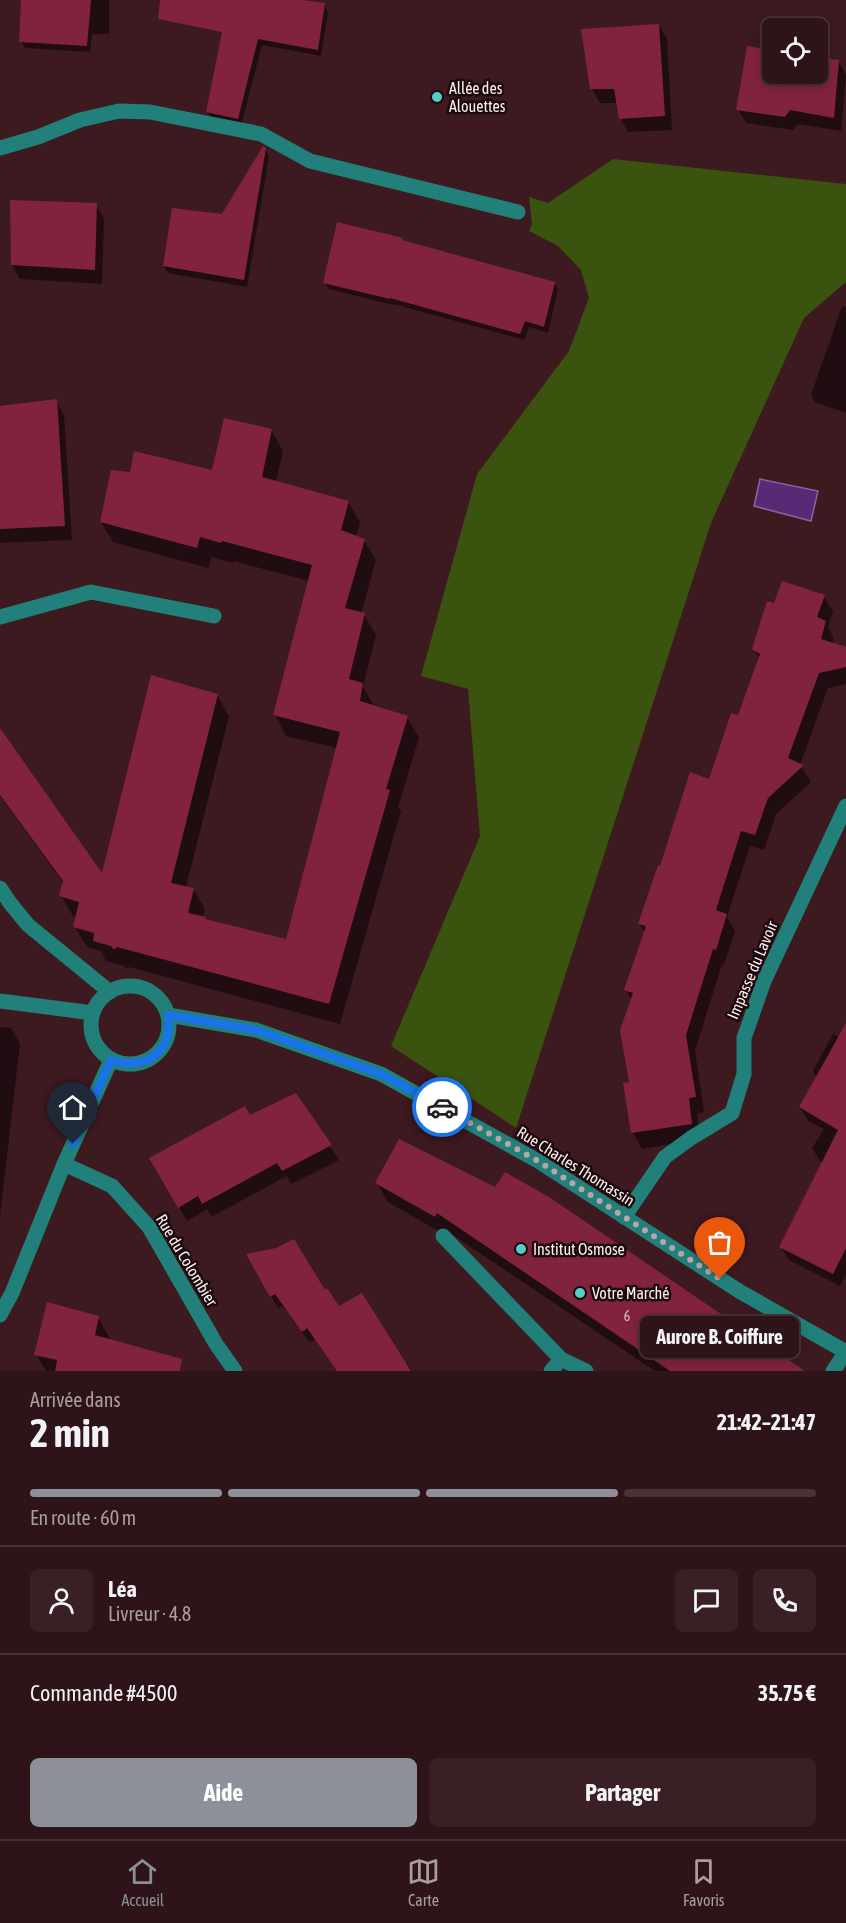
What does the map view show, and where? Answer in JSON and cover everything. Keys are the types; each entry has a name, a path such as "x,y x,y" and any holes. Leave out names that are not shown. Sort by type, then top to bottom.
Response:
{"street":[{"path":"0,148 38,137 80,120 119,111 150,112 261,134 310,161 518,212"},
{"path":"0,617 91,592 214,616"},
{"name":"Impasse du Lavoir","path":"624,1217 665,1157 732,1113 744,1074 744,1038 764,981 846,807"},
{"path":"0,888 5,903 28,925 110,992"},
{"path":"133,986 155,995 163,1004 170,1028 159,1052 148,1060 136,1064 123,1064 111,1060 100,1051 93,1040 91,1026 93,1012 110,992 121,987 133,986"},
{"path":"0,1001 93,1012"},
{"name":"Rue Charles Thomassin","path":"168,1015 256,1030 381,1074 538,1161 739,1291 846,1352"},
{"path":"0,1315 12,1293 64,1164 111,1060"},
{"name":"Rue du Colombier","path":"64,1164 112,1186 149,1227 216,1344 235,1371"},
{"path":"443,1236 561,1359 586,1371"},
{"path":"833,1371 846,1352"},
{"path":"551,1371 561,1359"}],"green space":[{"path":"613,159 846,184 846,282 804,318 711,523 516,1128 391,1046 480,836 468,689 421,676 477,474 569,351 589,298 581,270 558,246 529,231 532,224 529,197 548,203"}],"shaded area":[{"path":"760,479 818,491 811,521 754,506"}],"building":[{"path":"21,0 91,0 87,46 19,42"},
{"path":"160,0 303,0 325,3 318,50 258,39 238,119 206,112 222,32 158,19"},
{"path":"659,24 665,116 619,119 614,89 590,89 581,29"},
{"path":"747,46 762,48 762,84 828,84 828,58 839,60 834,118 790,110 785,117 736,110"},
{"path":"263,146 266,148 244,280 163,266 172,208 222,214"},
{"path":"10,200 97,203 95,270 11,265"},
{"path":"337,222 403,238 402,240 555,282 544,327 525,321 520,334 390,298 323,283"},
{"path":"57,399 65,526 0,529 0,406"},
{"path":"224,418 272,429 262,477 349,501 341,530 365,539 345,608 365,613 349,679 363,683 360,701 408,716 386,789 390,790 329,1004 117,947 114,950 111,946 93,941 94,933 73,927 79,902 59,896 63,881 0,795 0,728 102,873 151,675 218,694 171,883 194,888 188,913 286,939 340,732 273,715 312,565 200,537 197,548 100,522 111,470 130,472 134,451 212,470"},
{"path":"782,581 825,595 817,617 826,621 821,639 846,647 846,667 819,673 788,758 804,765 768,798 755,835 741,831 716,910 727,914 716,950 713,949 686,1035 696,1097 689,1098 692,1124 631,1133 623,1083 629,1082 620,1030 633,993 624,990 646,926 638,924 658,865 660,866 690,772 709,779 731,713 738,715 760,654 752,649 767,601 774,603"},
{"path":"846,1023 846,1248 833,1274 779,1247 838,1130 799,1107"},
{"path":"296,1093 332,1145 282,1171 277,1163 202,1204 198,1196 178,1208 149,1158 245,1106 250,1115"},
{"path":"399,1139 495,1187 505,1172 549,1197 805,1371 670,1371 437,1213 435,1217 375,1183"},
{"path":"294,1239 325,1290 327,1288 339,1306 362,1293 411,1371 337,1371 307,1328 302,1332 275,1294 270,1297 246,1254 276,1248"},
{"path":"47,1302 99,1316 95,1335 182,1359 180,1371 55,1371 57,1360 34,1355"}],"way so far":[{"path":"442,1107 538,1161 720,1279"}],"place":[{"name":"Allée des Alouettes","path":"437,97"},
{"name":"Institut Osmose","path":"521,1249"},
{"name":"Aurore B. Coiffure","path":"720,1279"},
{"name":"Votre Marché","path":"580,1293"}],"route":[{"path":"73,1144 111,1060 123,1064 136,1064 148,1060 159,1052 170,1028 168,1015 256,1030 381,1074 442,1107"}]}
